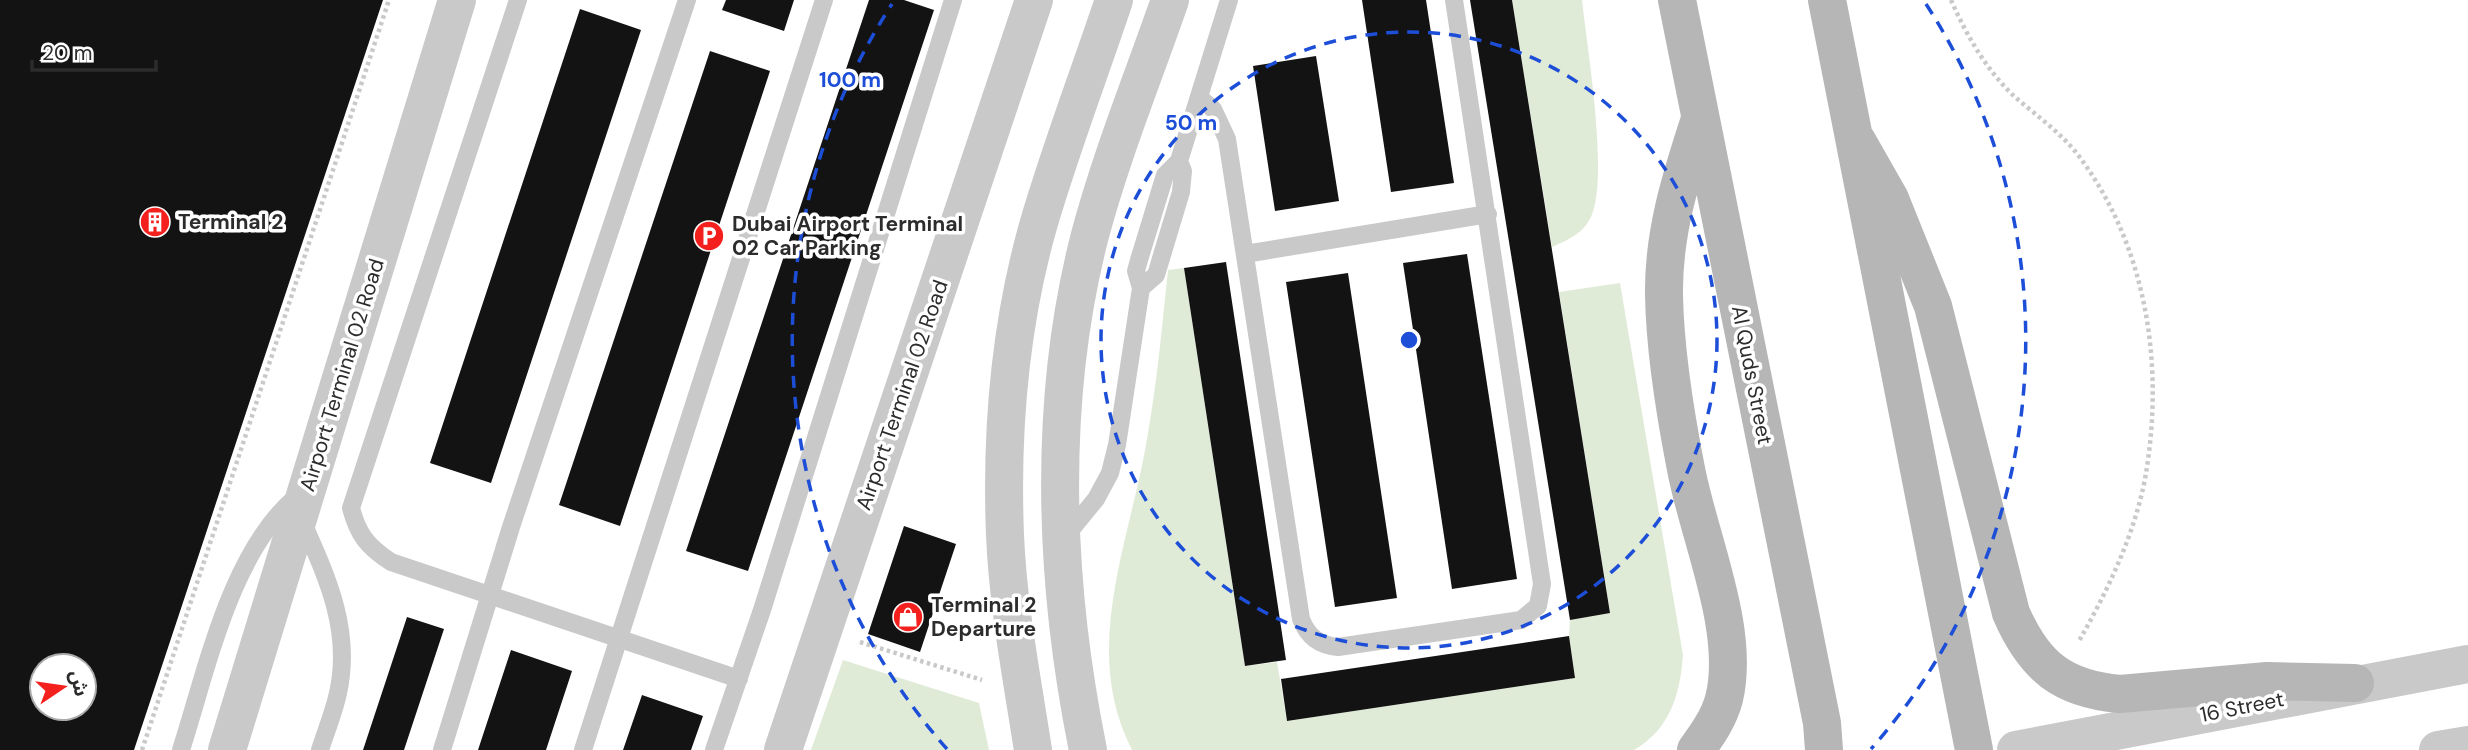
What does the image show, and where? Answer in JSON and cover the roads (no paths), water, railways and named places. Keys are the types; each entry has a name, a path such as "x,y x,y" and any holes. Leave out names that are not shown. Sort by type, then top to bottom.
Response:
{"main road":[{"name":"Al Quds Street","path":"1677,0 1822,723 1824,750"},
{"path":"1827,0 1857,141 1974,750"},
{"path":"1696,750 1710,731 1724,699 1727,662 1723,619 1686,469 1667,343 1664,295 1666,247 1674,199 1701,117"},
{"path":"1857,141 1890,199 1933,306 2011,613 2022,638 2039,660 2057,677 2099,692 2120,694 2254,682 2355,683"}],"street":[{"name":"Airport Terminal 02 Road","path":"227,750 457,0"},
{"name":"Airport Terminal 02 Road","path":"783,750 1034,0"},
{"path":"1033,750 1012,611 1005,537 1008,402 1016,335 1038,226 1114,0"},
{"path":"1089,746 1070,638 1063,539 1064,400 1077,292 1106,181 1170,0"},
{"name":"16 Street","path":"2016,750 2355,683 2468,664"},
{"path":"2438,750 2468,745"}],"lane":[{"path":"518,0 351,508 357,530 371,550 391,562 739,679"},
{"path":"442,750 490,595 687,0"},
{"path":"583,750 824,0"},
{"path":"714,750 739,679 953,0"},
{"path":"1063,539 1096,499 1110,473 1117,445 1141,288 1156,275 1181,192 1184,170 1179,161 1227,5 1243,0"},
{"path":"1200,98 1213,109 1227,139 1301,619 1306,631 1325,646 1338,647 1521,620 1538,606 1542,584 1454,0"},
{"path":"1245,254 1488,215"},
{"path":"181,750 238,577 250,551 285,506 303,501 340,616 343,654 338,693 320,750"}],"place":[{"name":"Terminal 2","path":"155,222"},
{"name":"Dubai Airport Terminal 02 Car Parking","path":"709,236"},
{"name":"Terminal 2 Departure","path":"908,617"}]}
